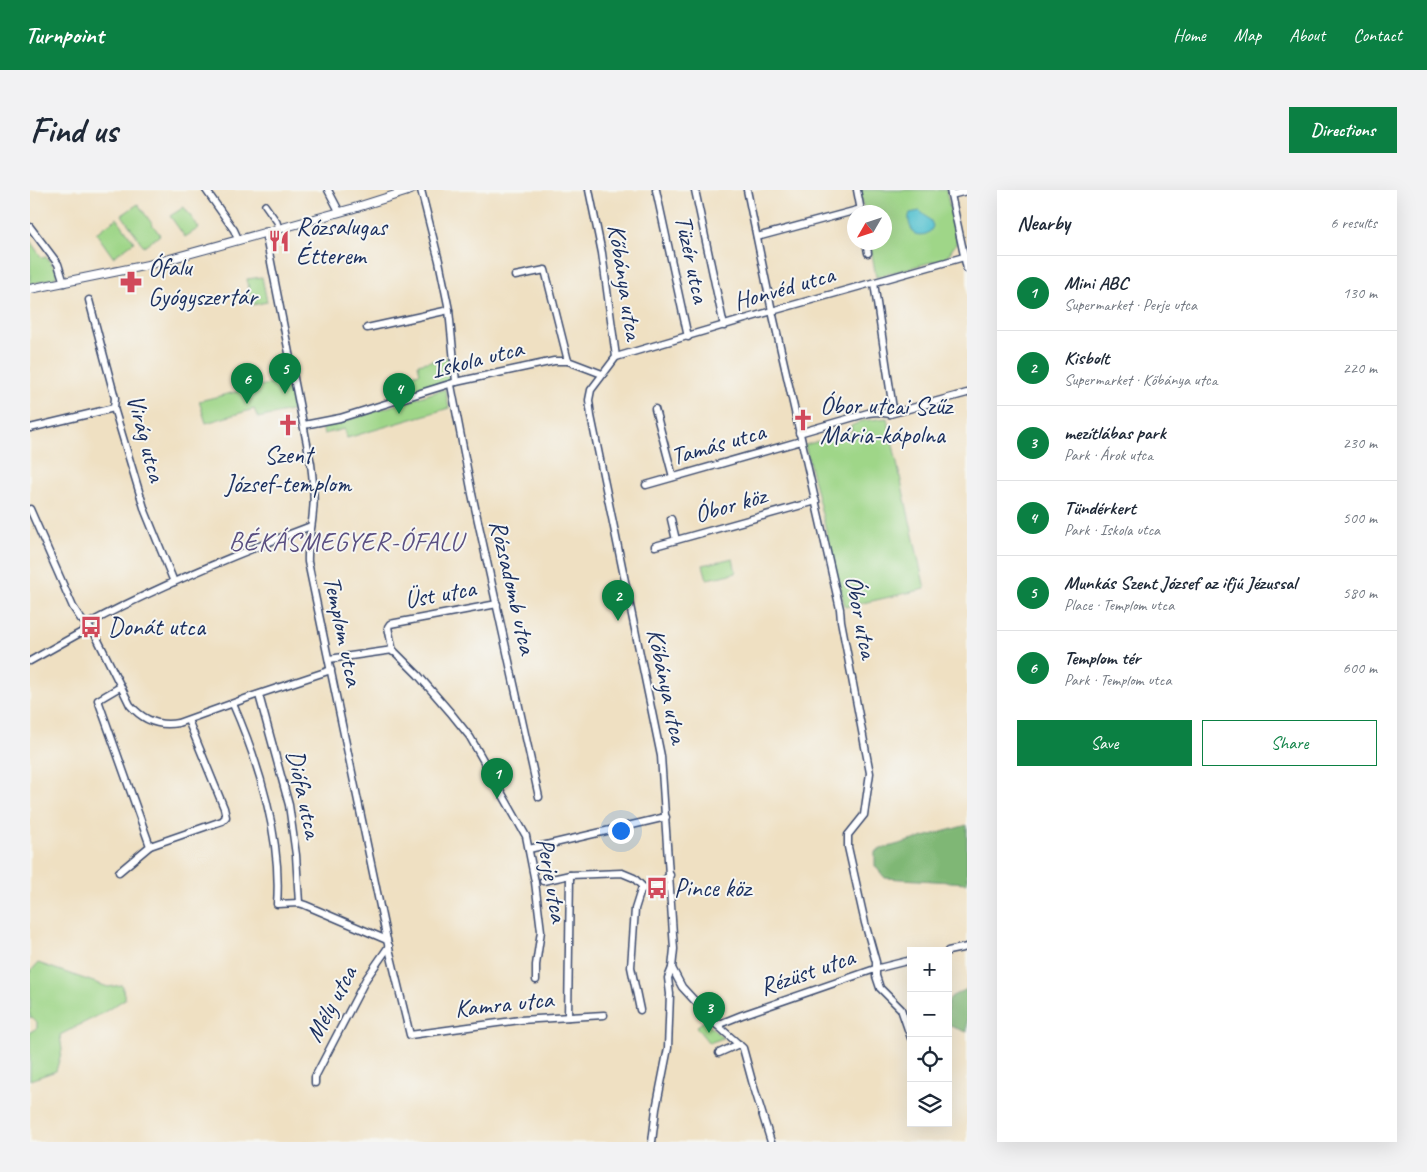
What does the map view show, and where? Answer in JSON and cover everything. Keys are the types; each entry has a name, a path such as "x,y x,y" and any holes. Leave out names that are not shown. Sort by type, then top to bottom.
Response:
{"street":[{"path":"206,190 234,230 238,240"},
{"path":"328,190 339,211"},
{"path":"30,289 148,265 411,190"},
{"name":"Rózsadomb utca","path":"421,190 449,310 453,383 472,494 539,798"},
{"name":"Kőbánya utca","path":"589,190 602,253 616,358 590,392 591,416 657,732 661,756 670,875 674,949 672,968 668,978 670,994 668,1048 656,1108 652,1142"},
{"name":"Tüzér utca","path":"656,190 688,337"},
{"path":"695,190 724,326"},
{"name":"Óbor utca","path":"747,190 772,312 840,609 870,773 864,815 848,834 847,839 865,923 876,962 875,969 880,988 901,1009 911,1037"},
{"path":"857,190 860,205"},
{"path":"967,191 951,192 967,269"},
{"path":"265,205 279,228"},
{"path":"757,237 847,214"},
{"path":"30,227 58,264 64,283"},
{"name":"Templom utca","path":"265,232 304,425 314,488 308,562 388,943 410,1035"},
{"name":"Honvéd utca","path":"616,358 964,257"},
{"path":"515,276 545,270 568,361"},
{"path":"874,283 893,409 890,414"},
{"name":"Virág utca","path":"90,300 114,398 114,408 145,511 174,582"},
{"path":"367,328 449,310"},
{"name":"Iskola utca","path":"304,425 340,418 453,383 554,361 568,361 602,374"},
{"name":"Tamás utca","path":"799,433 868,413 890,414 967,393"},
{"path":"30,428 114,408"},
{"path":"654,409 673,478"},
{"name":"Tamás utca","path":"646,485 801,441"},
{"name":"Óbor köz","path":"655,546 816,501"},
{"path":"30,509 73,607 95,634 130,704 136,712 151,722 167,725 188,720 331,670"},
{"path":"671,519 676,540"},
{"path":"30,661 88,627 174,582 246,550 311,526"},
{"name":"Üst utca","path":"393,652 388,627 390,624 497,604"},
{"path":"329,659 393,652"},
{"name":"Perje utca","path":"393,652 438,698 470,737 526,836 541,931 536,965 536,980"},
{"path":"120,687 98,700 150,846"},
{"name":"Diófa utca","path":"259,695 289,805 296,854 299,903"},
{"path":"233,704 253,753 271,825 278,872 277,904 299,903 388,943"},
{"path":"119,872 150,846 222,821 226,817 188,720"},
{"path":"529,850 666,818"},
{"path":"543,881 570,876 622,873 634,878 644,888"},
{"path":"640,1010 630,967 633,915 640,892 644,888 658,886 670,875"},
{"path":"568,1017 570,876"},
{"name":"Mély utca","path":"315,1083 316,1077 366,979 388,943"},
{"path":"952,951 967,947"},
{"name":"Rézüst utca","path":"717,1025 742,1014 875,969 907,961"},
{"path":"672,968 682,987 717,1025 739,1044 746,1055 752,1082 771,1142"},
{"name":"Kamra utca","path":"410,1035 520,1020 604,1015"},
{"path":"719,1053 739,1044"}],"green space":[{"path":"860,190 946,190 957,242 943,259 876,277 871,250 892,250 892,205 863,205"},
{"path":"138,204 160,235 144,247 122,215"},
{"path":"184,207 199,228 185,237 170,216"},
{"path":"117,218 134,242 113,257 96,233"},
{"path":"30,241 42,258 46,256 56,270 55,278 30,284"},
{"path":"262,277 267,302 252,305 247,279"},
{"path":"449,357 451,380 407,393 404,377 420,373 418,364"},
{"path":"289,379 295,410 258,418 254,409 206,423 199,401"},
{"path":"445,389 449,408 347,438 344,429 324,434 321,425 348,420"},
{"path":"887,418 925,589 845,607 805,445 852,432 851,426 862,421"},
{"path":"733,558 736,573 707,579 703,565"},
{"path":"967,825 967,883 885,878 875,866 875,852 881,849"},
{"path":"38,963 108,987 122,985 125,999 60,1035 62,1050 56,1071 30,1080 30,1032 37,1028 37,1022 32,1017 30,1018 30,972"},
{"path":"967,989 967,1032 952,1027 952,996"},
{"path":"704,1021 723,1038 709,1043 696,1027"}],"water":[{"path":"920,211 931,221 933,226 928,233 923,235 915,234 910,227 909,221 910,213"}],"place":[{"name":"Rózsalugas Étterem","path":"279,241"},
{"name":"Ófalu Gyógyszertár","path":"131,282"},
{"name":"Munkás Szent József az ifjú Jézussal","path":"285,394"},
{"name":"Templom tér","path":"247,404"},
{"name":"Tündérkert","path":"399,414"},
{"name":"Óbor utcai Szűz Mária-kápolna","path":"803,420"},
{"name":"Szent József-templom","path":"288,425"},
{"name":"Kisbolt","path":"618,621"},
{"name":"Donát utca","path":"91,627"},
{"name":"Mini ABC","path":"497,799"},
{"name":"Pince köz","path":"657,888"},
{"name":"mezítlábas park","path":"709,1033"}],"district":[{"name":"BÉKÁSMEGYER-ÓFALU","path":"346,541"}]}
